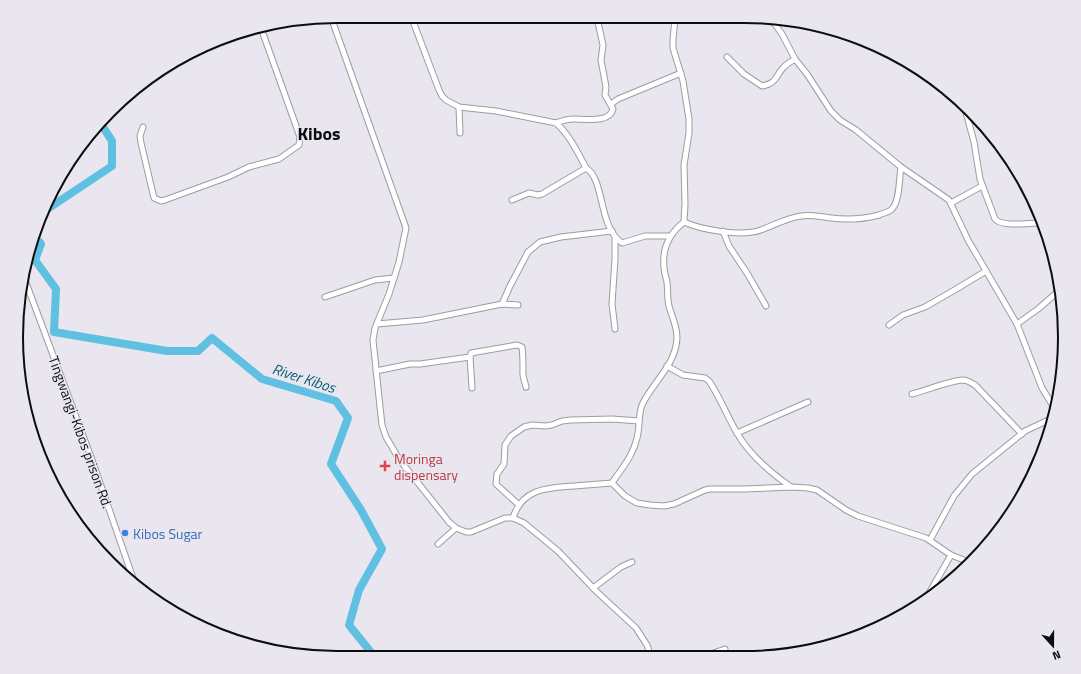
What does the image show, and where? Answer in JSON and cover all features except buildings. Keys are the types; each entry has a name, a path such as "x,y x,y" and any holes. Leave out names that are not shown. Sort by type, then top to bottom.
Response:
{"street":[{"path":"333,23 406,228 399,262 377,324 373,340 382,425 391,447 412,476 456,528 461,531 471,532 501,520 513,518 524,524 558,551 593,588 636,628 647,645 649,651"},
{"path":"415,23 442,96 459,107 496,111 556,123 573,119 598,119 610,116 612,113 613,109 605,95 606,87 601,60 603,45 598,23"},
{"path":"513,518 519,505 527,497 544,489 612,483 631,456 638,438 640,413 643,403 674,354 677,339 676,325 669,306 663,266 664,252 670,236 676,228 684,222 684,165 690,126 681,73 673,48 675,23"},
{"path":"775,25 782,34 795,59 807,74 831,111 840,120 856,130 901,167 947,198 951,203 968,240 1017,324 1042,388 1051,403"},
{"path":"142,127 140,136 141,143 152,195 157,200 161,201 228,177 249,167 279,159 288,152 296,149 299,145 300,137 263,32"},
{"path":"727,57 744,74 762,86 775,80 786,65 795,59"},
{"path":"611,104 618,99 681,73"},
{"path":"459,107 460,133"},
{"path":"967,116 974,142 982,186 992,214 997,222 1009,224 1036,223"},
{"path":"556,123 569,139 586,168 596,179 604,215 615,238 612,304 615,329"},
{"path":"684,222 694,226 723,231 754,232 801,216 839,219 864,218 891,210 897,200 901,167"},
{"path":"512,200 529,192 538,195 542,194 586,168"},
{"path":"951,203 982,186"},
{"path":"723,231 729,246 766,306"},
{"path":"502,304 528,252 540,242 561,237 612,232"},
{"path":"615,238 622,243 645,236 670,236"},
{"path":"889,325 903,315 925,307 986,270"},
{"path":"325,297 375,280 394,278"},
{"name":"Tingwangi-Kibos prison Rd.","path":"27,287 91,457 132,574"},
{"path":"1017,324 1055,294"},
{"path":"377,324 423,320 502,304 518,305"},
{"path":"472,388 471,353 517,346 521,346 522,349 524,360 522,370 526,387"},
{"path":"376,371 410,364 470,357"},
{"path":"667,366 683,376 705,378 709,381 728,413 737,433 753,453 780,479 791,487"},
{"path":"912,394 963,380 969,381 975,385 1022,434"},
{"path":"737,433 787,413 808,402"},
{"path":"519,505 496,484 497,474 504,464 505,444 517,431 528,425 545,426 566,420 612,418 639,421"},
{"path":"930,540 954,496 972,474 1022,434 1046,421"},
{"path":"612,483 625,496 637,503 650,506 674,504 710,489 808,488 817,490 846,510 858,516 930,540 951,555 965,560"},
{"path":"438,544 456,528"},
{"path":"932,588 951,555"},
{"path":"593,588 621,567 632,562"},
{"path":"719,651 725,649"}],"waterway":[{"name":"River Kibos","path":"51,206 112,166 112,141 103,128"},
{"name":"River Kibos","path":"38,241 41,244 35,260 56,289 54,332 167,351 198,351 212,338 262,379 336,401 348,418 331,464 361,510 382,549 359,590 349,625 370,651"}],"place":[{"name":"Moringa dispensary","path":"385,466"},
{"name":"Kibos Sugar","path":"125,533"}],"district":[{"name":"Kibos","path":"319,133"}]}
